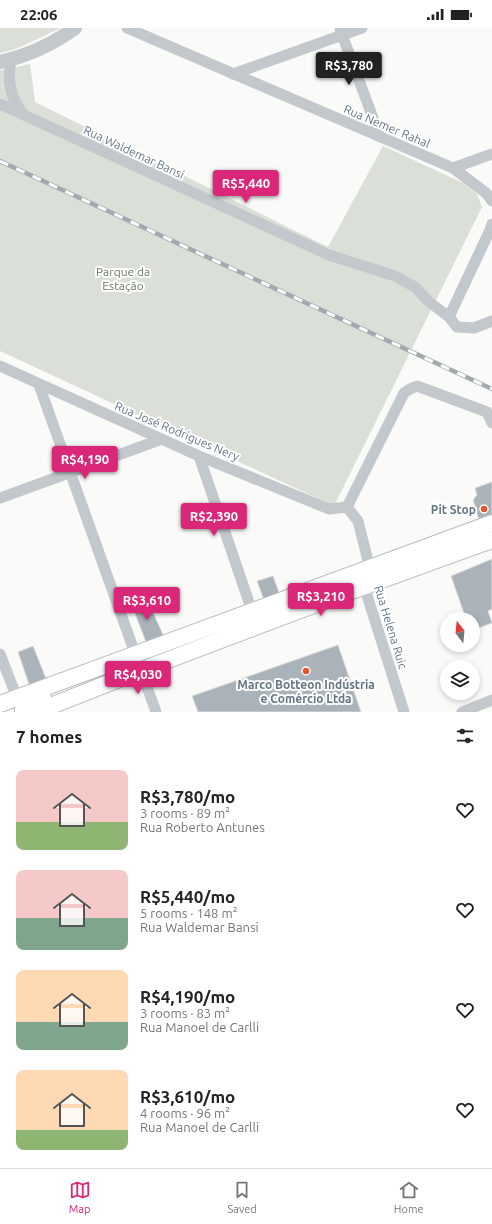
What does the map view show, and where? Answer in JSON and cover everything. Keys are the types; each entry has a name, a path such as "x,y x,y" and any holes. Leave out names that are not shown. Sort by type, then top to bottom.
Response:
{"main road":[{"path":"0,704 20,705 100,668 135,654 370,569 491,528"},
{"path":"36,712 141,670 364,586 492,540"}],"street":[{"path":"25,116 17,107 10,89 9,69 6,61 31,53 67,34 75,28"},
{"name":"Rua Nemer Rahal","path":"130,28 233,74 453,168 486,193 492,201"},
{"path":"233,74 341,32 362,28"},
{"path":"341,32 380,137"},
{"name":"Rua Waldemar Bansi","path":"0,104 330,255 395,276 415,287 428,301 449,317 457,327 474,328 492,321"},
{"path":"453,168 492,154"},
{"path":"449,317 492,224"},
{"name":"Rua José Rodrigues Nery","path":"0,366 39,385 199,456 329,509 347,507"},
{"path":"39,385 156,712"},
{"path":"370,569 358,520 347,507 404,393 417,386 487,412 492,423"},
{"path":"0,498 162,439"},
{"path":"199,456 252,611"},
{"name":"Rua Helena Ruic","path":"370,569 364,586 404,712"},
{"path":"0,654 20,705"},
{"path":"462,712 492,700"}],"green space":[{"path":"0,28 61,28 16,49 0,53"},
{"name":"Parque da Estação","path":"30,64 35,102 328,247 383,146 463,183 477,194 482,207 334,506 0,351 0,70"}],"building":[{"name":"Pit Stop","path":"492,482 492,518 484,521 478,517 473,500 477,495 475,488"},
{"path":"492,559 492,609 488,611 492,623 480,627 480,612 464,612 451,576"},
{"path":"273,576 281,598 265,603 257,581"},
{"path":"146,597 165,639 146,642 131,603"},
{"name":"Marco Botteon Indústria e Comércio Ltda","path":"338,645 361,712 198,712 192,696"},
{"path":"33,646 47,681 30,687 18,652"}],"railway":[{"path":"0,161 492,389"}],"place":[{"name":"Pit Stop","path":"484,509"},
{"name":"Marco Botteon Indústria e Comércio Ltda","path":"306,671"}]}
